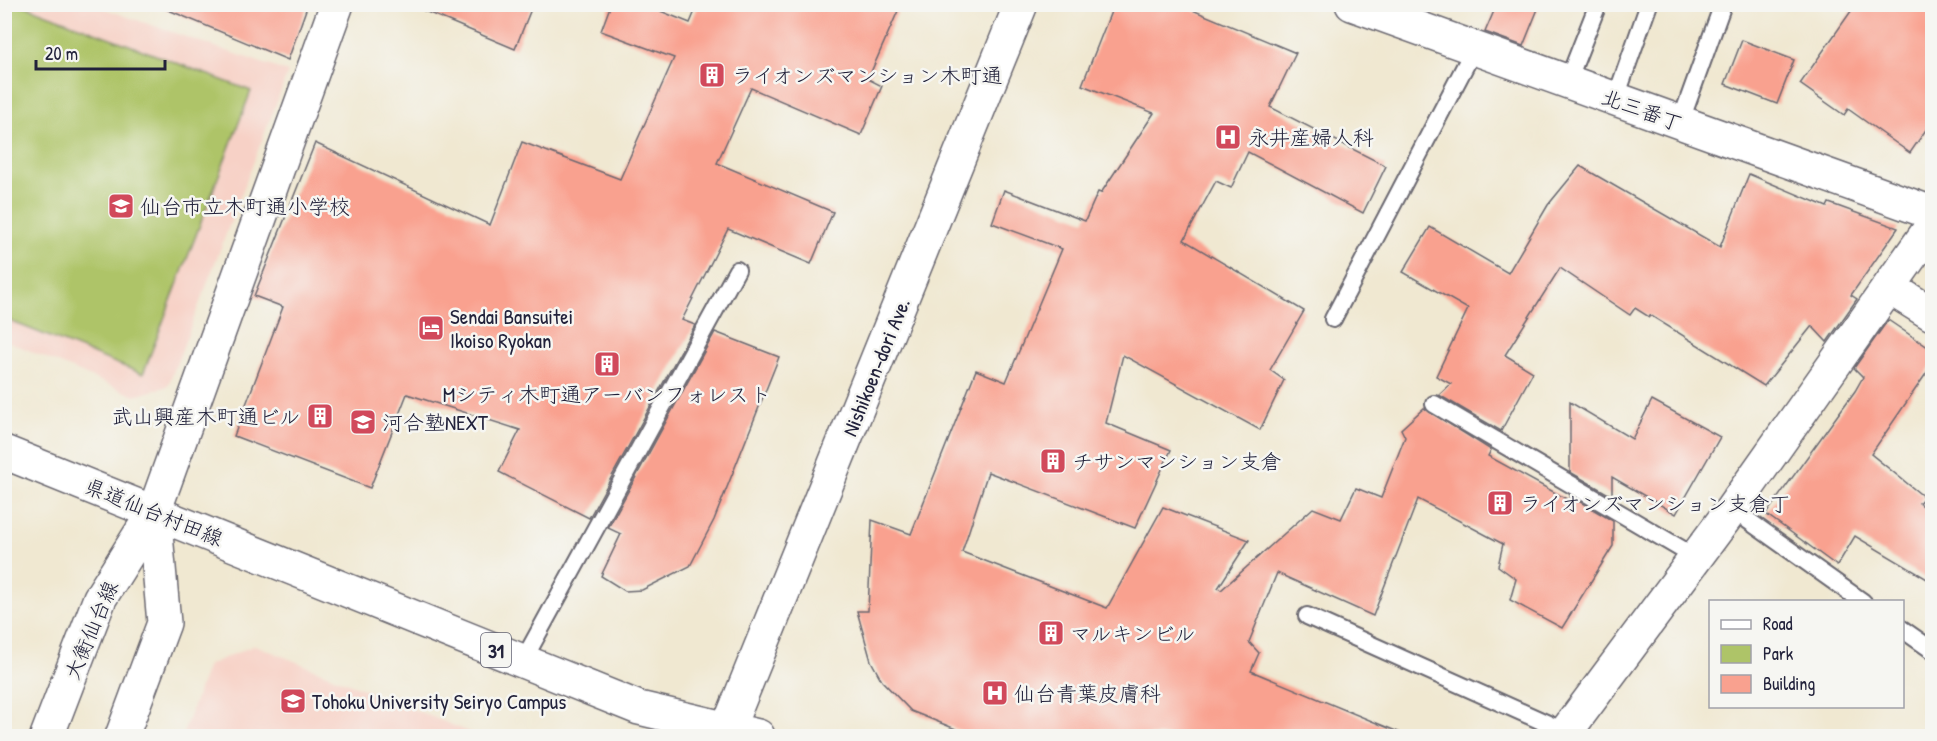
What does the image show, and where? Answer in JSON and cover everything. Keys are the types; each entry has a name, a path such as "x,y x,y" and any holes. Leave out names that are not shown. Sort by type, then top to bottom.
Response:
{"street":[{"path":"122,736 164,623 154,512 337,4"},
{"name":"Nishikoen-dori Ave.","path":"734,734 1021,4"},
{"name":"北三番丁","path":"1352,4 1474,50 1932,213"},
{"path":"1564,734 1732,509 1890,288 1932,225"},
{"path":"1890,288 1932,314"},
{"name":"県道仙台村田線","path":"4,452 523,661"},
{"name":"大衡仙台線","path":"47,736 99,598 154,512"},
{"name":"31","path":"523,661 639,708 734,734"}],"lane":[{"path":"1567,83 1598,4"},
{"path":"1615,100 1649,4"},
{"path":"1680,123 1723,4"},
{"path":"1333,319 1474,50"},
{"path":"523,661 736,270"},
{"path":"1434,404 1695,557"},
{"path":"1732,509 1860,600"},
{"path":"1307,616 1564,734"},
{"path":"1904,630 1932,650"}],"shaded area":[{"name":"仙台市立木町通小学校","path":"5,5 93,5 288,72 168,386 135,396 5,340"},
{"name":"Tohoku University Seiryo Campus","path":"255,645 479,736 182,736 208,665"}],"green space":[{"name":"仙台市立木町通小学校","path":"4,5 23,5 251,91 143,374 5,319"}],"building":[{"path":"154,4 308,4 288,60"},
{"path":"408,4 533,4 515,49"},
{"path":"611,4 643,4 690,23 698,4 901,4 868,79 882,86 861,135 751,88 717,163 833,212 811,264 728,229 682,320 695,325 589,518 499,472 520,430 407,394 370,488 234,436 283,307 254,296 315,143 490,225 522,142 620,179 674,58 601,31"},
{"path":"1114,4 1178,4 1296,53 1270,107 1386,166 1363,213 1248,152 1231,188 1216,181 1184,240 1304,311 1270,370 1284,380 1260,430 1123,355 1106,423 1171,450 1135,528 988,472 962,552 1107,608 1163,507 1249,540 1218,588 1221,590 1313,508 1341,519 1356,488 1381,498 1405,437 1401,429 1424,408 1491,450 1488,456 1570,501 1570,496 1613,521 1613,546 1562,628 1510,600 1516,579 1498,566 1503,544 1418,499 1373,616 1277,573 1249,642 1259,653 1251,671 1408,736 973,736 911,711 882,681 871,661 857,611 868,611 872,520 911,534 976,370 1006,382 1062,249 992,223 1004,190 1085,221 1098,192 1101,193 1154,113 1082,85"},
{"path":"1497,4 1540,4 1523,46 1485,32"},
{"path":"1856,4 1932,4 1932,121 1910,153 1848,109 1844,115 1800,84"},
{"path":"1742,40 1794,60 1777,104 1725,84"},
{"path":"1580,166 1720,247 1749,174 1827,207 1829,203 1898,228 1851,295 1857,299 1827,342 1812,326 1764,386 1650,315 1649,317 1635,308 1630,315 1560,268 1505,355 1533,372 1501,431 1439,395 1451,384 1436,376 1468,309 1403,272 1430,227 1508,273 1548,205"},
{"path":"1888,320 1932,350 1932,365 1871,454 1924,497 1919,503 1932,513 1932,582 1855,536 1837,566 1766,514 1855,391 1863,377 1854,368"},
{"path":"715,332 779,357 714,520 690,566 642,590 625,591 601,576 621,534 608,528"},
{"path":"1652,400 1720,437 1676,514 1612,477 1612,496 1570,472 1570,402 1632,439"}],"place":[{"name":"ライオンズマンション木町通","path":"712,75"},
{"name":"永井産婦人科","path":"1228,137"},
{"name":"仙台市立木町通小学校","path":"121,206"},
{"name":"Sendai Bansuitei Ikoiso Ryokan","path":"431,328"},
{"name":"Mシティ木町通アーバンフォレスト","path":"607,364"},
{"name":"武山興産木町通ビル","path":"320,416"},
{"name":"河合塾NEXT","path":"363,422"},
{"name":"チサンマンション支倉","path":"1053,461"},
{"name":"ライオンズマンション支倉丁","path":"1500,503"},
{"name":"マルキンビル","path":"1051,633"},
{"name":"仙台青葉皮膚科","path":"995,693"},
{"name":"Tohoku University Seiryo Campus","path":"293,701"}]}
